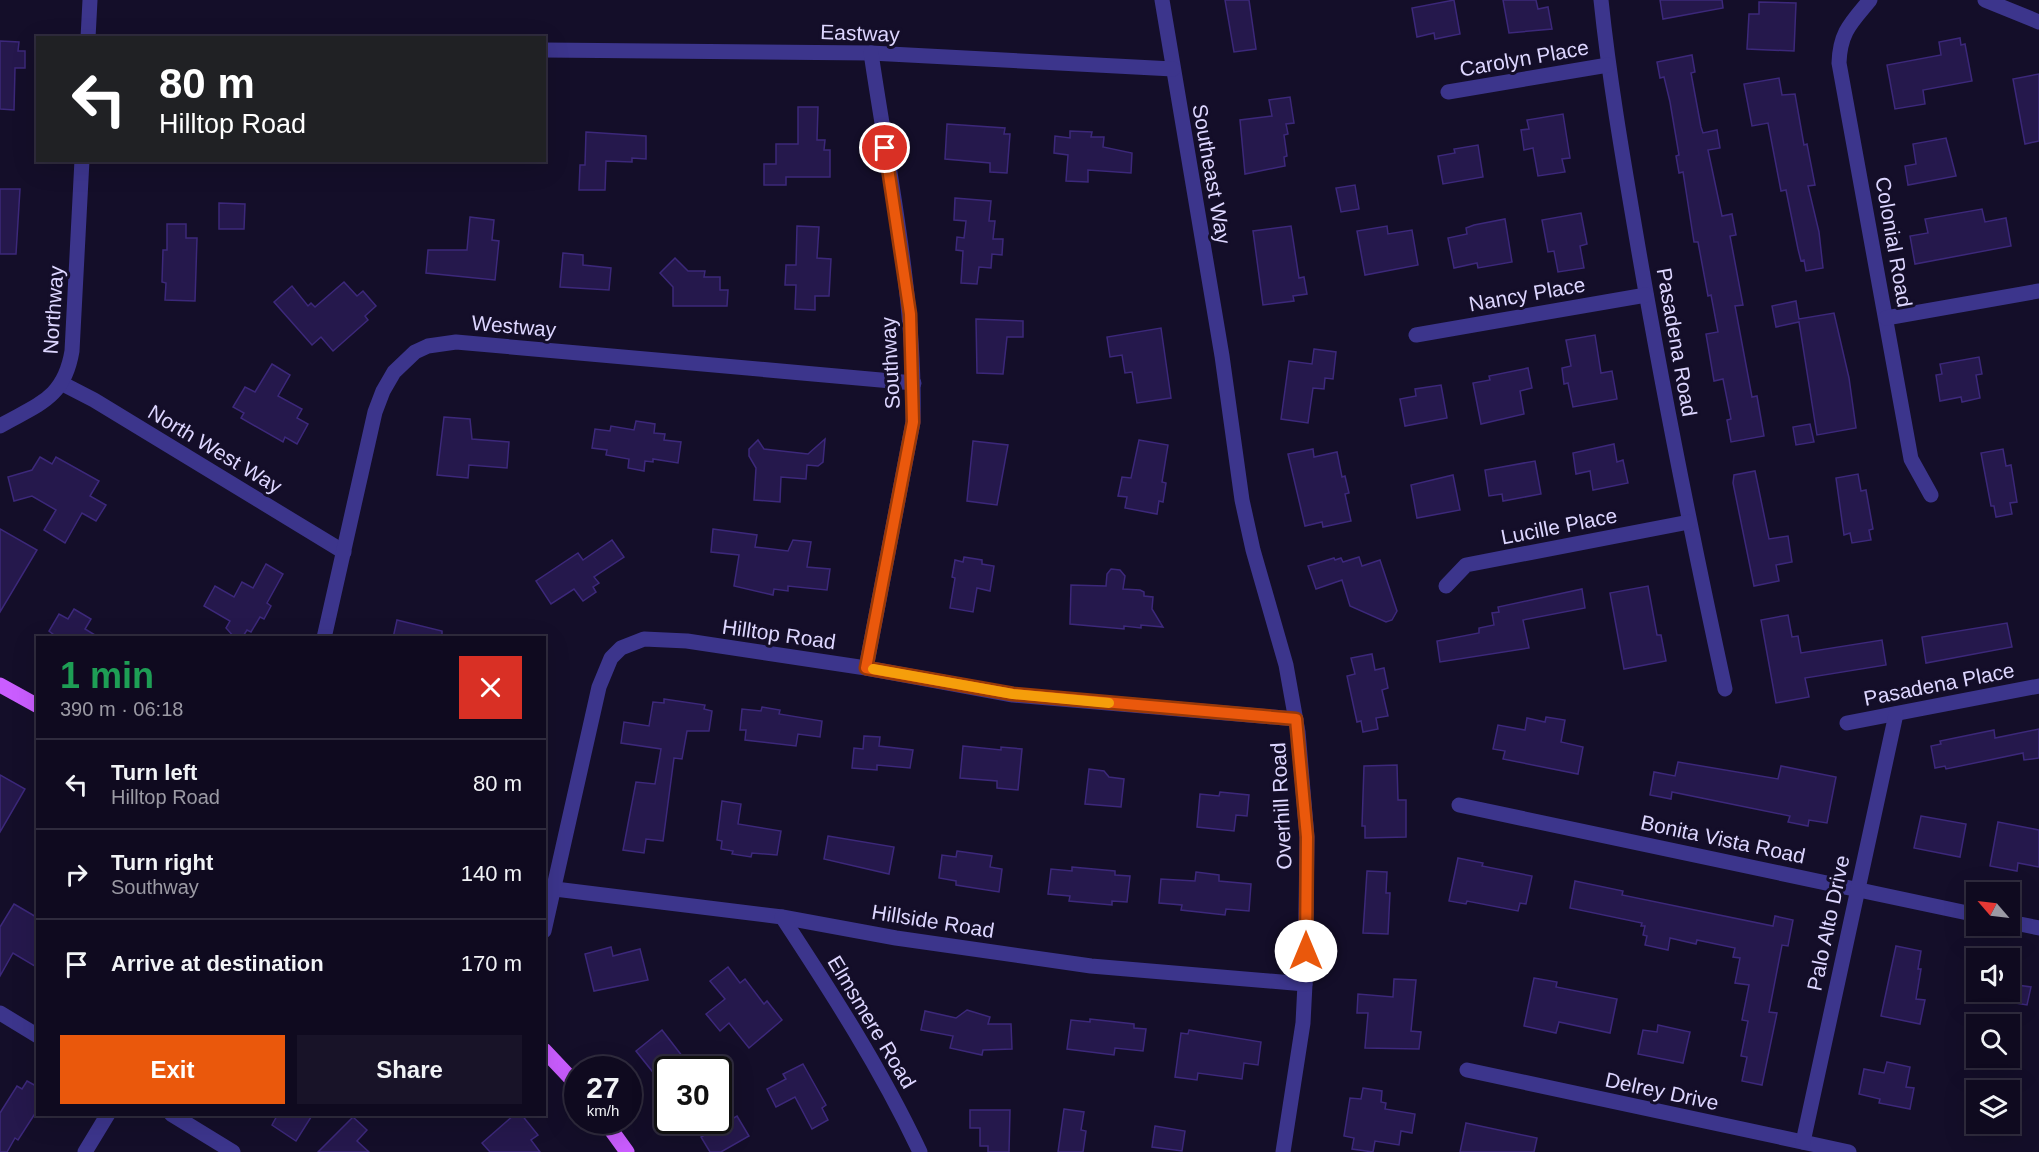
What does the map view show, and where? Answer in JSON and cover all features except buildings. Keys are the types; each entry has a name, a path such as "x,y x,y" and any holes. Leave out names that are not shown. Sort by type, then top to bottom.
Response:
{"main road":[{"path":"0,685 36,705"},
{"path":"546,1052 564,1071"},
{"path":"614,1134 627,1152"}],"street":[{"path":"88,36 90,0"},
{"name":"Southeast Way","path":"1162,0 1222,356"},
{"name":"Pasadena Road","path":"1601,0 1608,65 1646,295 1689,522 1725,689"},
{"name":"Colonial Road","path":"1870,0 1845,31 1840,43 1839,63 1911,459 1931,495"},
{"path":"1985,0 2039,22"},
{"name":"Eastway","path":"546,50 871,54 1173,69"},
{"name":"Southway","path":"866,668 913,422 914,383 910,314 871,54"},
{"name":"Carolyn Place","path":"1448,92 1608,65"},
{"name":"Northway","path":"0,426 46,400 63,384 72,351 82,162"},
{"path":"1886,318 2039,291"},
{"name":"Nancy Place","path":"1416,335 1646,295"},
{"name":"Westway","path":"324,636 375,412 383,391 404,361 428,346 456,342 914,383"},
{"name":"Overhill Road","path":"1222,356 1242,500 1253,550 1286,665 1296,719 1307,837 1303,1023 1282,1152"},
{"name":"North West Way","path":"63,384 94,400 344,552"},
{"name":"Lucille Place","path":"1446,586 1466,565 1689,522"},
{"name":"Hilltop Road","path":"546,923 605,669 621,648 645,639 687,641 866,668 1013,694 1296,719"},
{"name":"Pasadena Place","path":"1847,723 2039,686"},
{"name":"Palo Alto Drive","path":"1803,1142 1896,714"},
{"name":"Bonita Vista Road","path":"1459,805 1966,913"},
{"name":"Hillside Road","path":"555,889 782,917 896,938 1091,966 1305,984"},
{"name":"Elmsmere Road","path":"782,917 893,1095 920,1152"},
{"path":"2020,924 2039,928"},
{"path":"0,1014 36,1035"},
{"name":"Delrey Drive","path":"1467,1070 1849,1152"},
{"path":"86,1152 107,1116"},
{"path":"174,1116 233,1152"}],"slow traffic":[{"path":"873,669 1013,694 1109,703"}],"route":[{"path":"885,148 910,314 914,383 913,422 866,668 1013,694 1296,719 1307,837 1306,951"}]}
